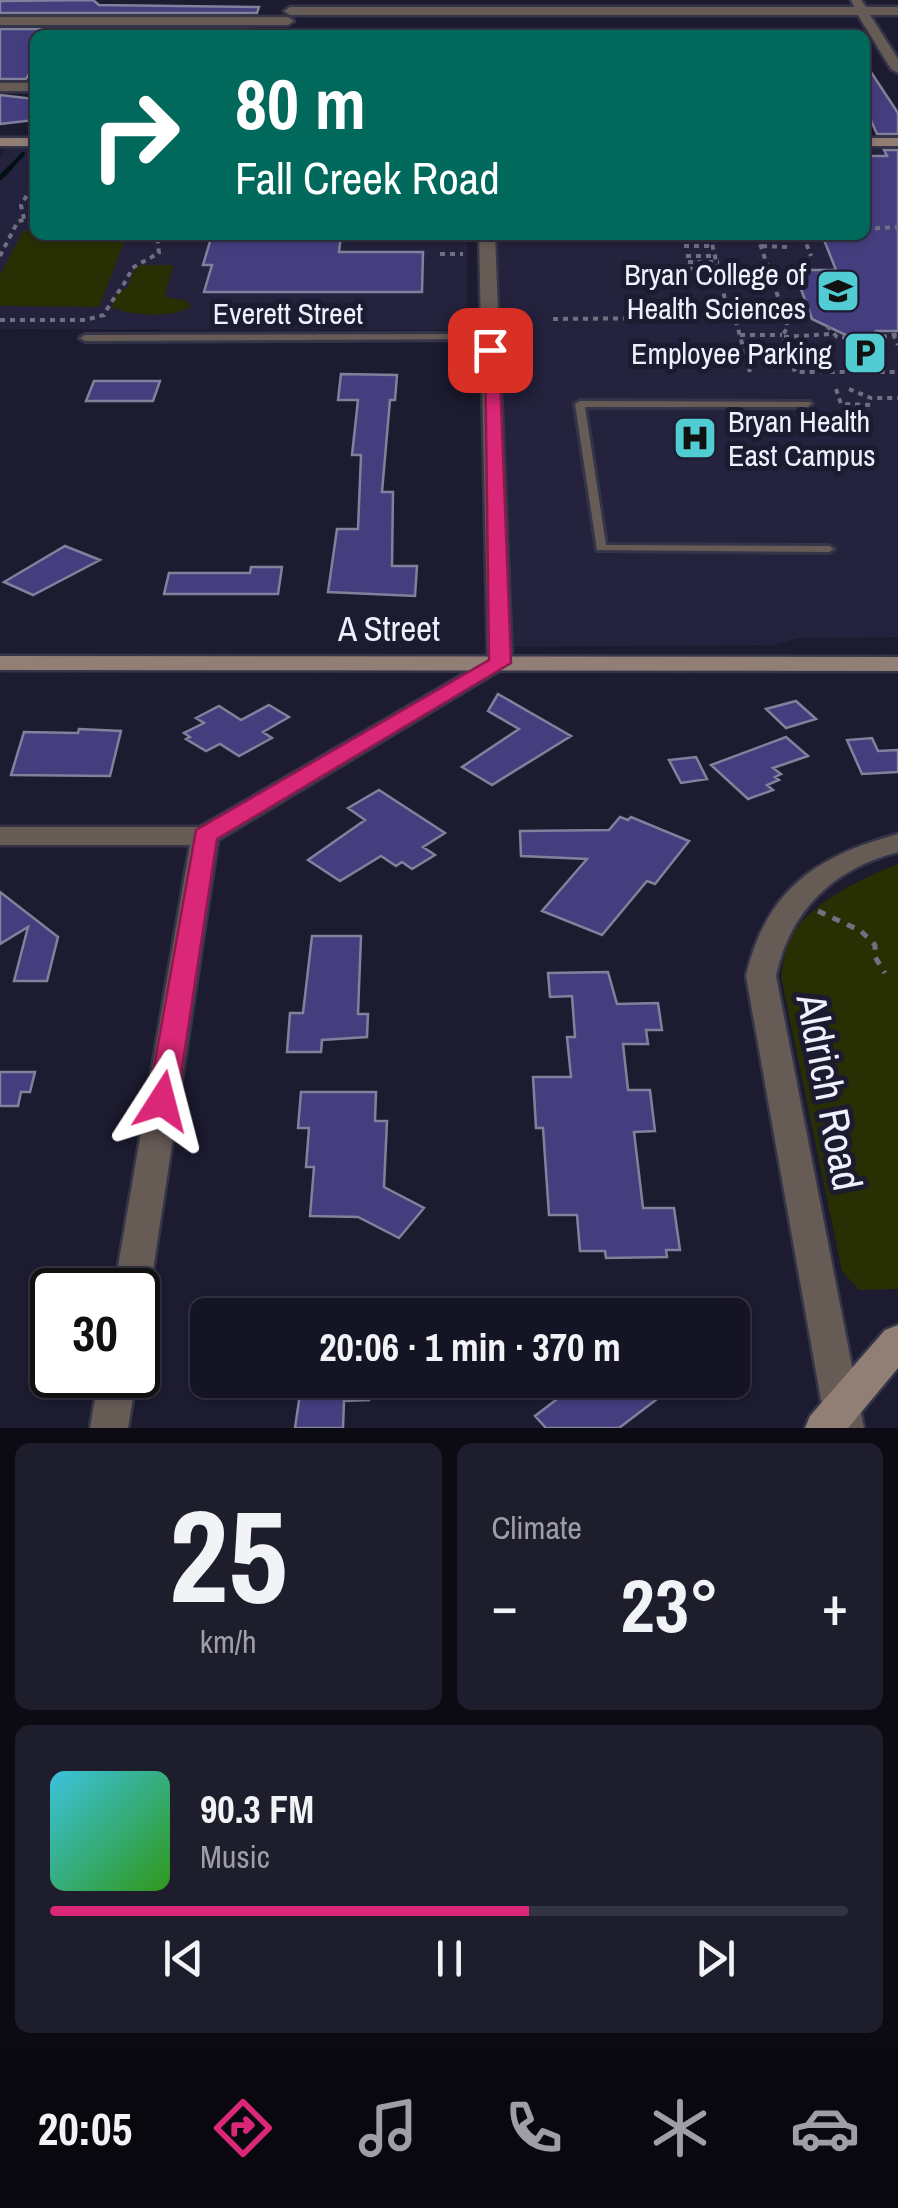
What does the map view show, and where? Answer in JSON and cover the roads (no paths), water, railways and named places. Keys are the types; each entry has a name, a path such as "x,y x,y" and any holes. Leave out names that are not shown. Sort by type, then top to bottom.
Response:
{"main road":[{"path":"0,142 30,142"},
{"path":"870,142 898,142"},
{"name":"A Street","path":"0,663 898,664"},
{"path":"837,1422 898,1341"}],"street":[{"path":"670,6 676,26"},
{"path":"0,21 290,11 670,6 859,6 898,11"},
{"path":"859,6 898,69"},
{"path":"0,87 30,87"},
{"path":"0,836 205,836 500,663 487,240"},
{"path":"136,1268 205,836"},
{"name":"Aldrich Road","path":"837,1422 761,990 766,948 792,900 824,872 857,855 898,843"},
{"path":"110,1428 115,1398"}],"lane":[{"name":"Everett Street","path":"85,338 490,338"},
{"path":"807,404 580,404 601,548 829,549"}],"waterway":[{"path":"8,170 23,154"},
{"path":"0,178 8,170"}],"place":[{"name":"Bryan College of Health Sciences","path":"838,291"},
{"name":"Employee Parking","path":"865,353"},
{"name":"Bryan Health East Campus","path":"695,438"}]}
